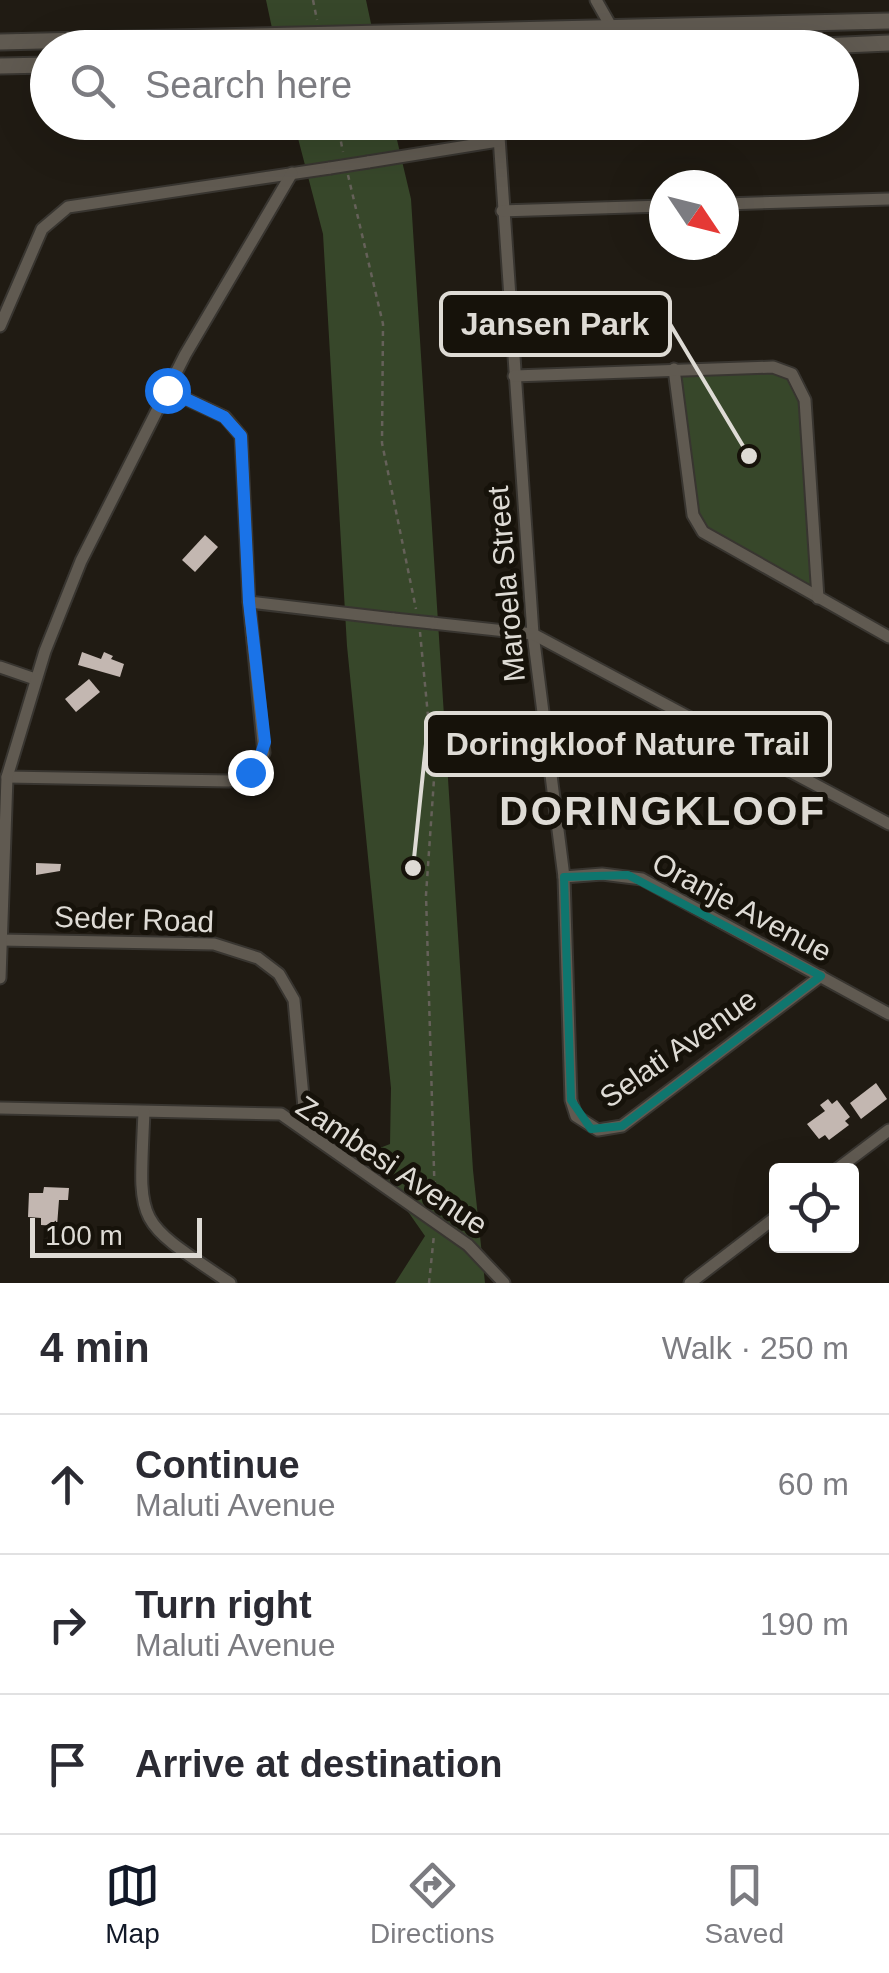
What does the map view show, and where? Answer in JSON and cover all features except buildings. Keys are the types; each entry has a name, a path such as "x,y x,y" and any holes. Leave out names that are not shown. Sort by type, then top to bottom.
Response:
{"main road":[{"path":"592,30 889,20"},
{"path":"704,26 707,30"},
{"path":"0,42 30,42"},
{"path":"859,45 889,44"},
{"path":"0,66 30,66"}],"street":[{"path":"595,0 612,30"},
{"path":"592,30 595,0"},
{"path":"0,326 42,228 57,212 99,199 498,141"},
{"name":"Maroela Street","path":"498,141 533,634 564,878 571,1100"},
{"path":"0,978 7,777 35,680 81,561 167,390 292,173"},
{"path":"739,203 889,198"},
{"path":"502,211 649,206"},
{"path":"514,376 780,368 796,377 806,400 818,598"},
{"path":"674,370 698,526 728,550 889,637"},
{"path":"7,777 229,781 250,772 258,763 265,742 249,602 241,436 224,417 167,390"},
{"path":"249,602 533,634 889,823"},
{"path":"0,667 35,680"},
{"name":"Oranje Avenue","path":"564,878 602,874 642,879 889,1014"},
{"name":"Seder Road","path":"0,940 214,944 258,958 279,974 294,1000 306,1129"},
{"name":"Selati Avenue","path":"571,1100 576,1116 591,1129 622,1126 821,976"},
{"name":"Zambesi Avenue","path":"0,1108 280,1114 468,1244 504,1283"},
{"path":"144,1112 140,1194 149,1223 230,1283"},
{"path":"845,1163 889,1130"},
{"path":"690,1283 707,1278 769,1223"}],"path":[{"path":"313,0 317,21"},
{"path":"341,140 383,324 382,443 417,614"},
{"path":"420,631 434,779 426,895 436,1204"},
{"path":"428,1283 434,1234"}],"highlighted area":[{"path":"628,875 821,976 622,1126 591,1129 571,1100 564,877"}],"green space":[{"path":"266,0 366,0 372,30 272,30"},
{"path":"298,140 397,140 411,199 473,1170 485,1283 395,1283 425,1236 367,1153 390,1144 391,1088 347,646 323,234"},
{"path":"773,363 798,374 806,386 814,591 707,534 695,512 678,372"}],"place":[{"name":"Jansen Park","path":"749,456"},
{"name":"Doringkloof Nature Trail","path":"413,868"}],"district":[{"name":"DORINGKLOOF","path":"663,811"}],"route":[{"path":"167,390 224,417 241,436 249,602 265,742 264,752 250,772"}]}
